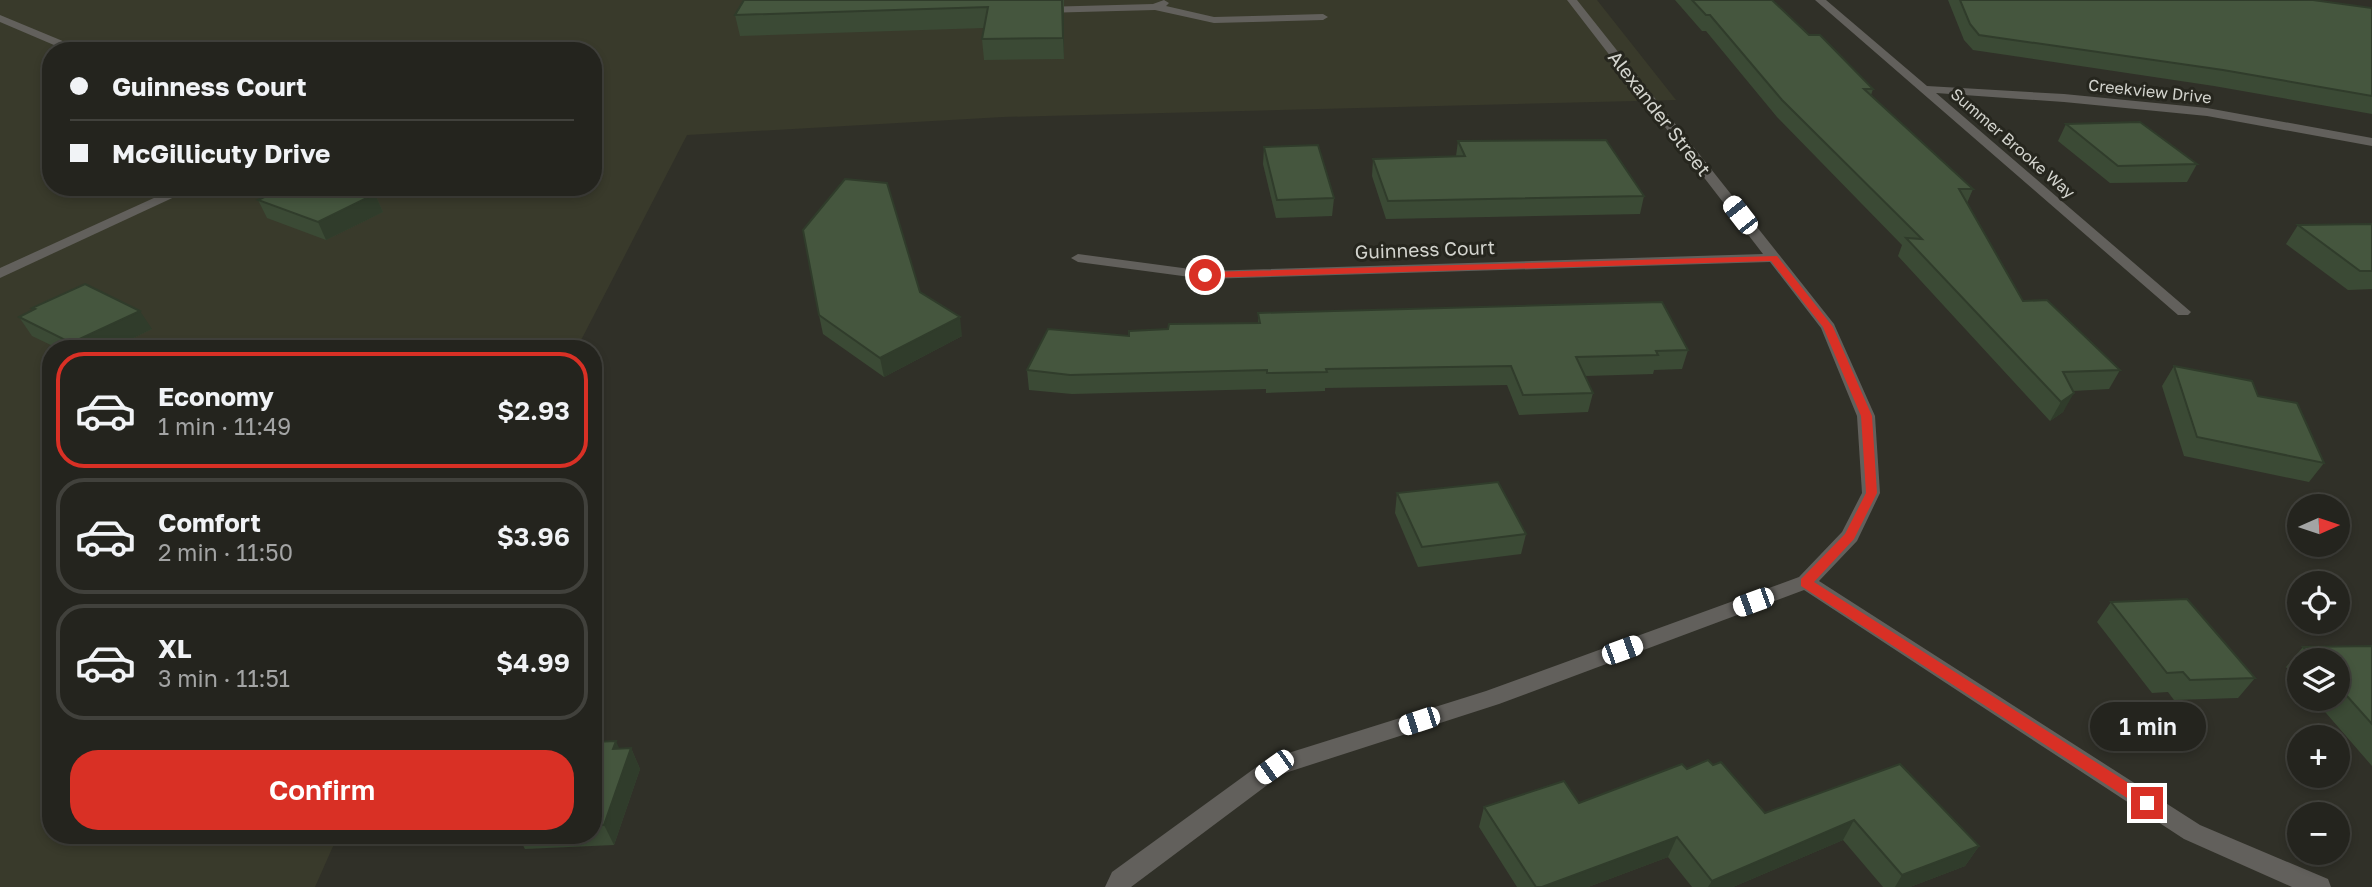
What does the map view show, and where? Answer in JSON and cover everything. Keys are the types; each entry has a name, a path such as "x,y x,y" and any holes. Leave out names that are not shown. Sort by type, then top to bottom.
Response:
{"street":[{"path":"1155,7 1170,0"},
{"name":"Alexander Street","path":"1117,887 1121,880 1274,767 1491,698 1806,582 1850,536 1871,493 1866,416 1828,327 1572,0"},
{"name":"Summer Brooke Way","path":"1819,0 2183,312"},
{"path":"1034,10 1155,7 1214,20 1323,17 1318,8"},
{"path":"0,18 57,42"},
{"name":"Creekview Drive","path":"1923,89 2064,98 2207,112 2372,142"},
{"path":"0,274 169,196"},
{"name":"Guinness Court","path":"1078,258 1205,275 1773,258"},
{"path":"1806,582 2192,832 2319,887"}],"shaded area":[{"path":"0,0 1597,0 1676,100 1003,117 687,135 581,340 42,340 42,844 334,844 315,887 0,887"}],"building":[{"path":"744,0 1062,0 1063,38 982,39 988,7 735,15"},
{"path":"1692,0 1772,0 1809,35 1820,35 1873,89 1864,89 1973,189 1959,189 2023,301 2047,300 2120,370 2063,372 2074,393 2061,402 1906,238 1922,239 1782,100 1710,15 1706,15"},
{"path":"1960,0 2313,0 2372,8 2372,96 2223,70 1979,35 1970,24"},
{"path":"2140,122 2197,164 2118,166 2066,124"},
{"path":"1606,140 1644,196 1388,201 1373,159 1465,156 1458,141"},
{"path":"1318,145 1334,198 1277,200 1264,147"},
{"path":"845,179 887,183 920,292 960,317 880,358 819,315 803,230"},
{"path":"266,196 371,196 318,222 258,200"},
{"path":"2372,224 2372,271 2360,271 2298,225"},
{"path":"85,284 140,311 77,340 65,340 19,317 35,309 32,308"},
{"path":"1662,302 1688,350 1656,351 1658,355 1576,357 1593,393 1523,395 1511,366 1326,369 1327,372 1267,373 1267,370 1070,375 1027,370 1048,329 1129,336 1129,331 1168,329 1169,324 1260,323 1258,313"},
{"path":"2174,366 2252,381 2258,396 2297,403 2324,463 2197,437"},
{"path":"1498,482 1526,534 1422,547 1397,493"},
{"path":"2187,599 2255,678 2190,680 2183,672 2167,673 2111,602"},
{"path":"2372,646 2372,724 2350,699 2350,648 2303,647"},
{"path":"616,741 613,749 631,748 604,825 602,825 602,742"},
{"path":"1708,760 1713,765 1721,762 1765,813 1900,764 1979,846 1902,875 1854,820 1712,881 1677,837 1536,887 1484,807 1564,781 1579,803 1682,764 1687,769"}],"route":[{"path":"1205,275 1773,258 1828,327 1866,416 1871,493 1850,536 1806,582 2147,803"}]}
